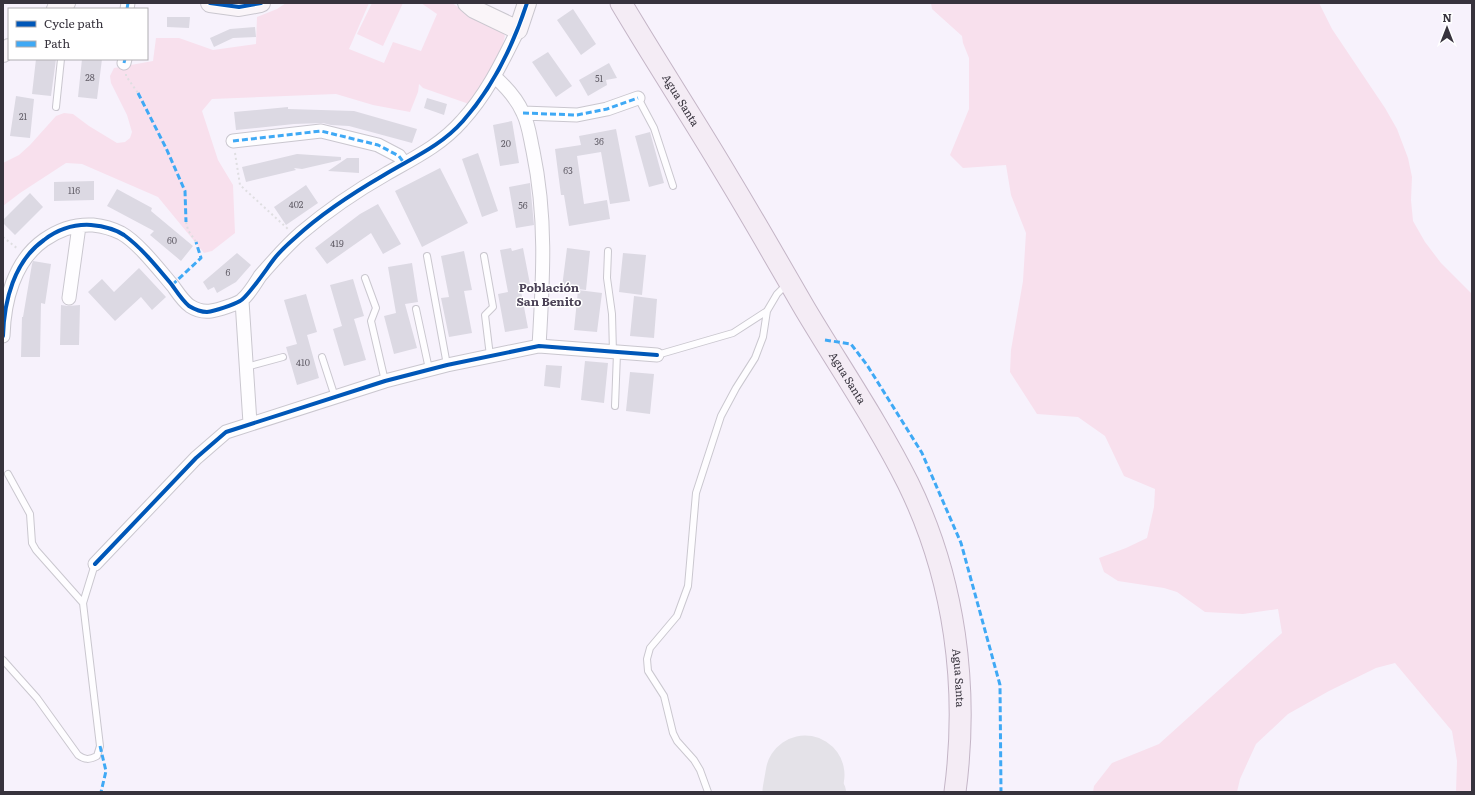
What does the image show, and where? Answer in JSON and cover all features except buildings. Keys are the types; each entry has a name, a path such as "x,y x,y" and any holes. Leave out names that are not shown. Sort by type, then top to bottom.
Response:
{"main road":[{"name":"Agua Santa","path":"621,3 730,180 789,282 825,340 893,456 916,502 933,546 949,604 958,656 960,683 960,737 954,792"}],"street":[{"path":"215,3 239,7 258,3"},
{"path":"467,3 474,9 518,30"},
{"path":"3,336 4,312 7,298 17,274 28,255 38,244 51,235 69,227 102,227 123,234 139,248 184,301 196,310 208,312 214,311 242,301 274,258 296,237 346,199 404,163 429,150 450,134 470,112 495,77 518,30 527,3"},
{"path":"495,77 514,98 524,113 536,165 543,219 544,260 539,346"},
{"path":"524,113 577,114 607,109 638,98"},
{"path":"233,141 321,131 378,145 399,156 404,163"},
{"path":"69,298 79,226"},
{"path":"242,301 250,424"},
{"path":"95,564 196,458 226,432 385,381 429,369 539,346 657,355"}],"lane":[{"path":"56,107 61,60"},
{"path":"638,98 654,128 673,186"},
{"path":"608,251 607,278 615,353 615,406"},
{"path":"427,256 447,365"},
{"path":"484,256 493,307 485,314 490,356"},
{"path":"366,278 376,308 371,321 385,381"},
{"path":"657,355 733,333 766,311 777,294 789,282"},
{"path":"416,309 429,369"},
{"path":"708,792 700,770 694,760 677,741 673,733 664,696 648,671 647,659 650,648 677,616 688,586 696,493 722,416 736,388 755,358 763,337 766,311"},
{"path":"246,367 283,357"},
{"path":"322,357 335,396"},
{"path":"8,474 30,514 32,543 36,550 83,603"},
{"path":"3,660 37,698 78,755 85,760 97,756 100,746 83,603 95,564"}],"path":[{"path":"124,61 126,76 138,93"},
{"path":"233,141 240,185 296,237"},
{"path":"186,222 188,230 196,242"},
{"path":"3,237 20,250"}],"shaded area":[{"path":"286,3 369,3 349,49 384,63 393,42 421,51 437,14 421,3 452,3 479,21 501,30 505,36 503,45 495,63 469,104 423,88 419,84 418,92 410,112 373,105 336,94 212,99 202,111 218,160 233,185 235,233 212,251 204,253 158,197 82,164 66,163 3,206 3,163 19,155 56,116 64,113 73,114 89,126 117,143 125,142 130,138 132,132 127,115 111,83 110,76 114,68 153,61 156,38 179,38 213,50 256,44 257,17 277,9"},
{"path":"372,3 403,3 383,46 357,34"},
{"path":"931,3 1319,3 1332,29 1385,108 1397,129 1408,158 1412,177 1411,200 1413,221 1425,242 1441,263 1472,294 1472,792 1456,792 1457,761 1452,731 1395,663 1376,668 1329,691 1288,714 1256,744 1240,779 1237,792 1093,792 1094,786 1112,763 1159,744 1282,633 1278,609 1243,614 1205,612 1177,592 1164,588 1118,581 1104,572 1099,558 1147,538 1154,507 1155,489 1124,476 1105,436 1078,417 1037,414 1010,372 1011,350 1023,281 1026,233 1011,195 1006,165 963,168 950,155 969,109 969,58 962,36 932,9"}],"taxiway":[{"path":"805,775 830,792"}],"runway":[{"path":"802,792 805,775"}],"marked path":[{"path":"127,8 128,3"},
{"path":"138,93 166,148 185,191 186,222"},
{"path":"523,113 577,115 607,109 638,98"},
{"path":"233,141 321,131 378,145 399,156 404,163"},
{"path":"172,285 201,258 196,242"},
{"path":"825,340 851,344 867,365 922,453 961,543 1000,685 1001,792"},
{"path":"100,746 106,771 101,792"}],"cycle path":[{"path":"210,3 239,7 261,3"},
{"path":"3,336 9,296 18,270 25,259 49,236 66,228 78,226 91,225 104,227 124,235 150,258 184,301 193,308 207,312 224,308 240,301 279,253 306,228 361,189 436,145 463,121 474,108 493,80 509,50 527,3"},
{"path":"95,564 196,458 226,432 385,381 447,365 539,346 657,355"}],"district":[{"name":"Población San Benito","path":"549,295"}]}
